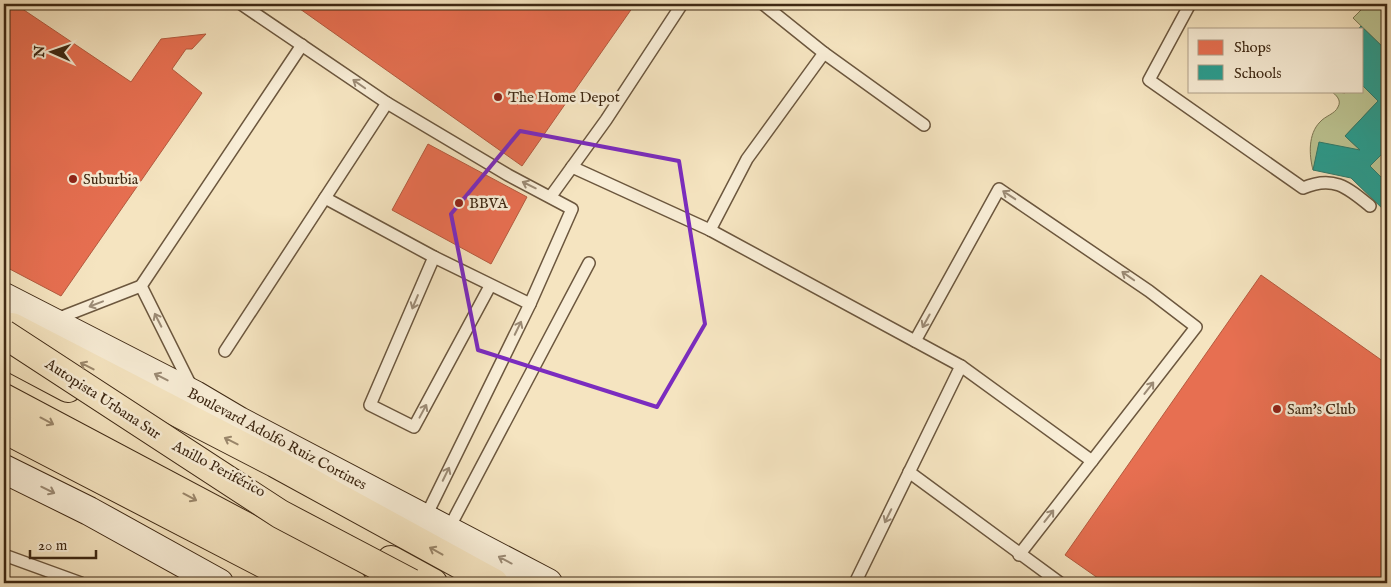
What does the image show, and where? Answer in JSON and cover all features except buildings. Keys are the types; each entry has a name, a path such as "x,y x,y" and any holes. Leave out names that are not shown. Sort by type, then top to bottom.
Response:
{"highway":[{"path":"4,323 274,463 494,583"},
{"name":"Autopista Urbana Sur","path":"4,334 280,514 411,583"},
{"name":"Anillo Periférico","path":"4,354 433,583"},
{"path":"4,398 352,583"},
{"path":"4,429 302,583"},
{"path":"4,444 278,583"}],"main road":[{"name":"Boulevard Adolfo Ruiz Cortines","path":"4,297 196,395 239,421 548,583"},
{"path":"4,469 89,510 219,583"}],"lane":[{"path":"241,4 387,103 508,175 551,196 572,209 436,524"},
{"path":"551,196 606,120 682,4"},
{"path":"762,4 824,53 924,125"},
{"path":"1190,4 1149,80 1302,188 1322,182 1342,185 1370,206"},
{"path":"51,321 141,286 302,45"},
{"path":"710,230 747,159 824,53"},
{"path":"225,350 387,103"},
{"path":"572,167 710,230 961,366 1092,461"},
{"path":"915,340 999,189 1149,291 1196,327 1019,555"},
{"path":"325,198 490,286 530,304"},
{"path":"434,257 370,406 414,427 490,286"},
{"path":"436,524 589,263"},
{"path":"141,286 196,395"},
{"path":"855,583 961,366"},
{"path":"909,472 1019,555 1060,583"},
{"path":"4,555 81,583"}],"highlighted area":[{"path":"520,131 679,161 705,324 657,407 478,350 451,214"}],"green space":[{"path":"1367,4 1387,4 1387,51 1364,28 1353,18"},
{"path":"1364,87 1378,101 1345,136 1360,150 1313,170 1310,145 1313,132 1324,118 1337,109 1339,104 1338,98 1332,92 1364,92"},
{"path":"1387,149 1387,183 1370,166"}],"place":[{"name":"The Home Depot","path":"498,97"},
{"name":"Suburbia","path":"73,179"},
{"name":"BBVA","path":"459,203"},
{"name":"Sam's Club","path":"1277,409"}]}
